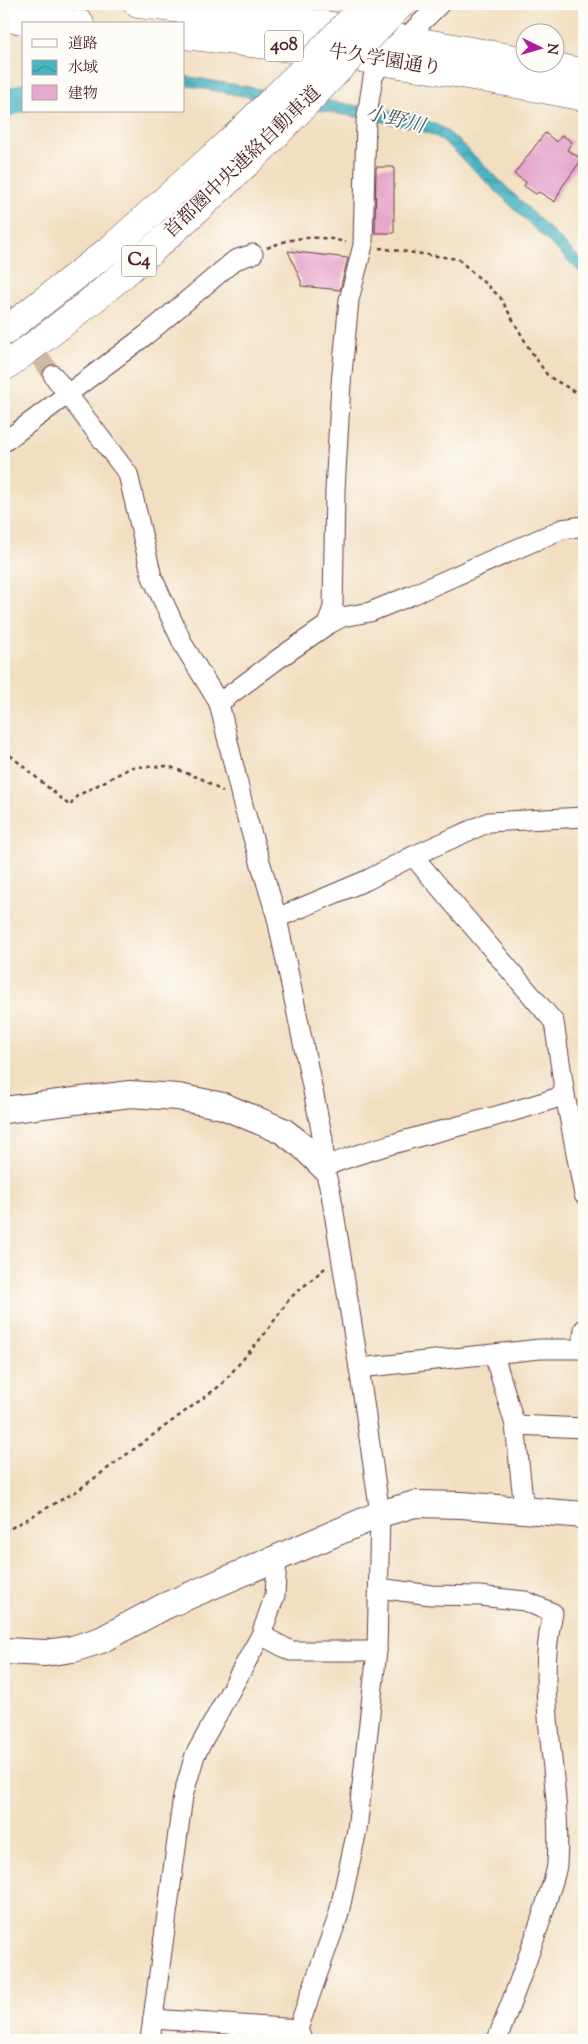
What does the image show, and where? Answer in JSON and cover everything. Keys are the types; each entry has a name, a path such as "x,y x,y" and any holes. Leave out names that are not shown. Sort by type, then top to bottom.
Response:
{"highway":[{"name":"牛久学園通り","path":"138,4 326,25 516,59"},
{"name":"首都圏中央連絡自動車道","path":"4,332 112,247 235,137 366,4"},
{"name":"首都圏中央連絡自動車道","path":"4,367 136,265 203,206 266,145 401,4"},
{"path":"4,18 55,22"},
{"name":"牛久学園通り","path":"185,34 303,48 383,60 584,97"},
{"path":"566,69 584,73"}],"street":[{"path":"327,625 333,607 335,490 349,300 363,245 367,113 374,78 383,60 440,4"},
{"path":"4,442 146,335 235,260 253,254"},
{"path":"53,374 128,474 152,577 184,646 219,703 243,805 277,918 323,1139 324,1167 331,1194 380,1514 377,1651 357,1830 338,1917 300,2035 152,2019"},
{"path":"219,703 327,625 342,617 370,612 543,536 562,529 584,526"},
{"path":"277,918 367,880 413,856 489,822 584,817"},
{"path":"413,856 554,1022 565,1095 584,1196"},
{"path":"4,1110 130,1094 178,1097 223,1106 282,1131 304,1147 324,1167"},
{"path":"324,1167 350,1156 537,1105 565,1095"},
{"path":"359,1368 540,1349 582,1349 584,1329"},
{"path":"494,1355 515,1425 524,1509"},
{"path":"515,1425 584,1428"},
{"path":"4,1651 45,1653 73,1650 101,1640 165,1606 380,1514 415,1504 524,1509 584,1515"},
{"path":"150,2040 183,1796 195,1755 261,1635 275,1595 277,1558"},
{"path":"379,1588 525,1601 553,1613 547,1637 547,1684 557,1825 557,1866 542,1919 497,2040"},
{"path":"261,1635 291,1651 377,1651"}],"path":[{"path":"253,254 298,238 324,236 363,245 458,259 500,297 530,350 548,376 584,397"},
{"path":"4,750 70,806 77,796 132,767 168,766 202,779 243,805"},
{"path":"4,1532 77,1491 221,1385 267,1331 290,1298 329,1264 341,1258"}],"water":[{"path":"185,76 418,116 443,128 459,141 584,262 584,276 452,149 437,137 415,128 185,85"}],"building":[{"path":"545,133 557,142 562,135 572,142 567,150 582,159 562,187 555,202 539,192 536,194 524,186 526,182 514,174"},
{"path":"376,167 394,167 394,233 375,233"},
{"path":"288,251 348,258 340,290 301,286 301,281"}],"waterway":[{"name":"小野川","path":"4,104 22,98"}],"tunnel":[{"path":"4,311 53,375"}]}
